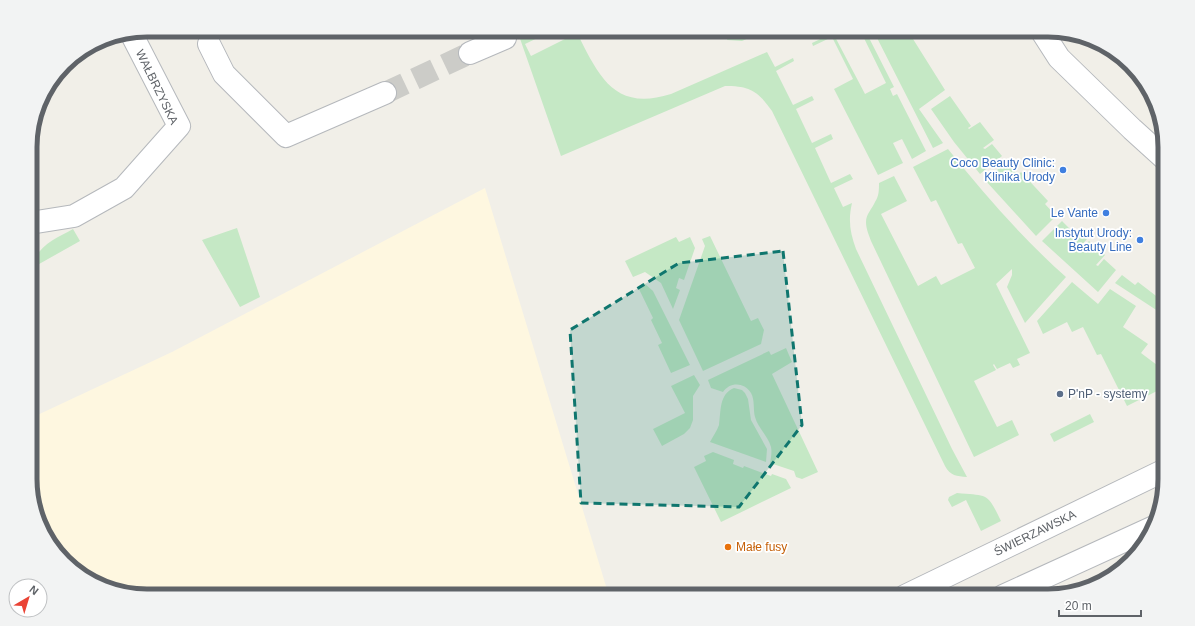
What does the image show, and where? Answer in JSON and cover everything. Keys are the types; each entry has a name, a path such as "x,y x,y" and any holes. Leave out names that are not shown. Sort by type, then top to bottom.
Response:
{"street":[{"path":"1046,37 1059,58 1158,153"},
{"name":"WAŁBRZYSKA","path":"37,222 74,216 124,188 179,126 134,38"},
{"path":"470,53 505,38"},
{"path":"209,44 224,74 286,136 385,94"},
{"name":"ŚWIERZAWSKA","path":"919,589 1158,473"},
{"path":"1018,589 1144,531"}],"highlighted area":[{"path":"783,251 802,425 739,507 581,503 570,330 679,263"}],"shaded area":[{"path":"485,188 607,589 140,589 126,587 99,578 75,562 64,551 45,521 38,493 37,415 172,352"}],"green space":[{"path":"519,37 540,37 525,44 531,56 569,37 579,37 601,76 622,94 635,98 651,98 671,94 767,52 775,67 793,58 794,61 776,71 793,105 812,96 814,100 796,109 812,143 831,134 833,139 815,148 831,183 850,174 853,179 834,188 843,207 852,203 850,226 856,249 952,449 967,477 952,474 945,466 772,111 758,94 741,87 725,86 561,156"},
{"path":"728,37 751,37 742,41 727,40"},
{"path":"825,37 832,37 813,46 812,43"},
{"path":"832,37 835,37 865,94 886,83 863,37 869,37 894,87 890,89 893,96 897,94 926,151 912,159 902,139 893,143 903,163 878,175 834,89 853,79"},
{"path":"877,37 916,37 913,39 945,90 919,109 943,143 933,148"},
{"path":"950,96 971,126 968,128 969,129 980,122 994,140 983,148 985,149 992,144 1002,156 980,174 954,142 931,109"},
{"path":"948,149 1004,215 1034,247 1066,277 1025,323 1007,287 1012,275 1012,269 996,284 1030,353 1017,359 1020,365 1013,368 1010,363 997,369 994,364 993,365 996,370 974,381 997,427 1012,420 1019,435 974,457 871,241 866,225 867,216 878,195 879,183 894,176 907,201 881,214 918,286 936,276 941,285 975,268 962,243 958,244 936,200 931,202 913,167"},
{"path":"1007,162 1018,175 1021,172 1048,201 1045,204 1056,216 1036,236 985,180"},
{"path":"1062,221 1074,233 1077,230 1087,239 1078,249 1080,250 1089,241 1105,255 1096,265 1098,266 1104,259 1116,270 1098,292 1042,241"},
{"path":"237,228 260,297 240,307 202,240"},
{"path":"73,229 80,241 37,265 37,256 47,244"},
{"path":"710,236 751,321 758,318 764,330 761,344 703,371 679,320 705,246 702,239"},
{"path":"676,237 679,242 690,237 695,248 684,280 679,278 676,288 680,290 673,309 661,283 645,272 633,277 625,261"},
{"path":"1122,275 1135,285 1138,282 1158,297 1158,311 1115,283"},
{"path":"1072,282 1098,304 1110,289 1136,306 1123,327 1148,344 1141,353 1158,366 1158,390 1127,406 1101,354 1097,355 1083,327 1072,332 1067,322 1043,334 1037,321"},
{"path":"644,283 653,291 690,365 671,373 658,345 662,343 651,320 653,318 638,287"},
{"path":"786,348 792,362 772,374 818,472 802,479 796,477 794,471 770,463 771,447 768,439 756,421 753,399 748,389 741,385 733,385 729,386 723,392 711,388 708,380 769,351 771,355"},
{"path":"694,375 700,385 693,396 693,420 690,428 684,434 662,446 653,429 685,413 671,386"},
{"path":"734,388 742,390 748,399 751,420 767,449 766,462 710,442 719,425 723,399 729,391"},
{"path":"1090,414 1094,422 1054,442 1050,434"},
{"path":"713,452 734,460 733,464 743,468 744,466 771,476 772,474 786,479 791,488 721,522 694,467 706,461 704,456"},
{"path":"957,493 985,497 993,505 1001,521 981,531 966,500 952,507 948,500 949,497"}],"tunnel":[{"path":"385,93 470,53"}],"place":[{"name":"Coco Beauty Clinic: Klinika Urody","path":"1063,170"},
{"name":"Le Vante","path":"1106,213"},
{"name":"Instytut Urody: Beauty Line","path":"1140,240"},
{"name":"P'nP - systemy","path":"1060,394"},
{"name":"Małe fusy","path":"728,547"}]}
